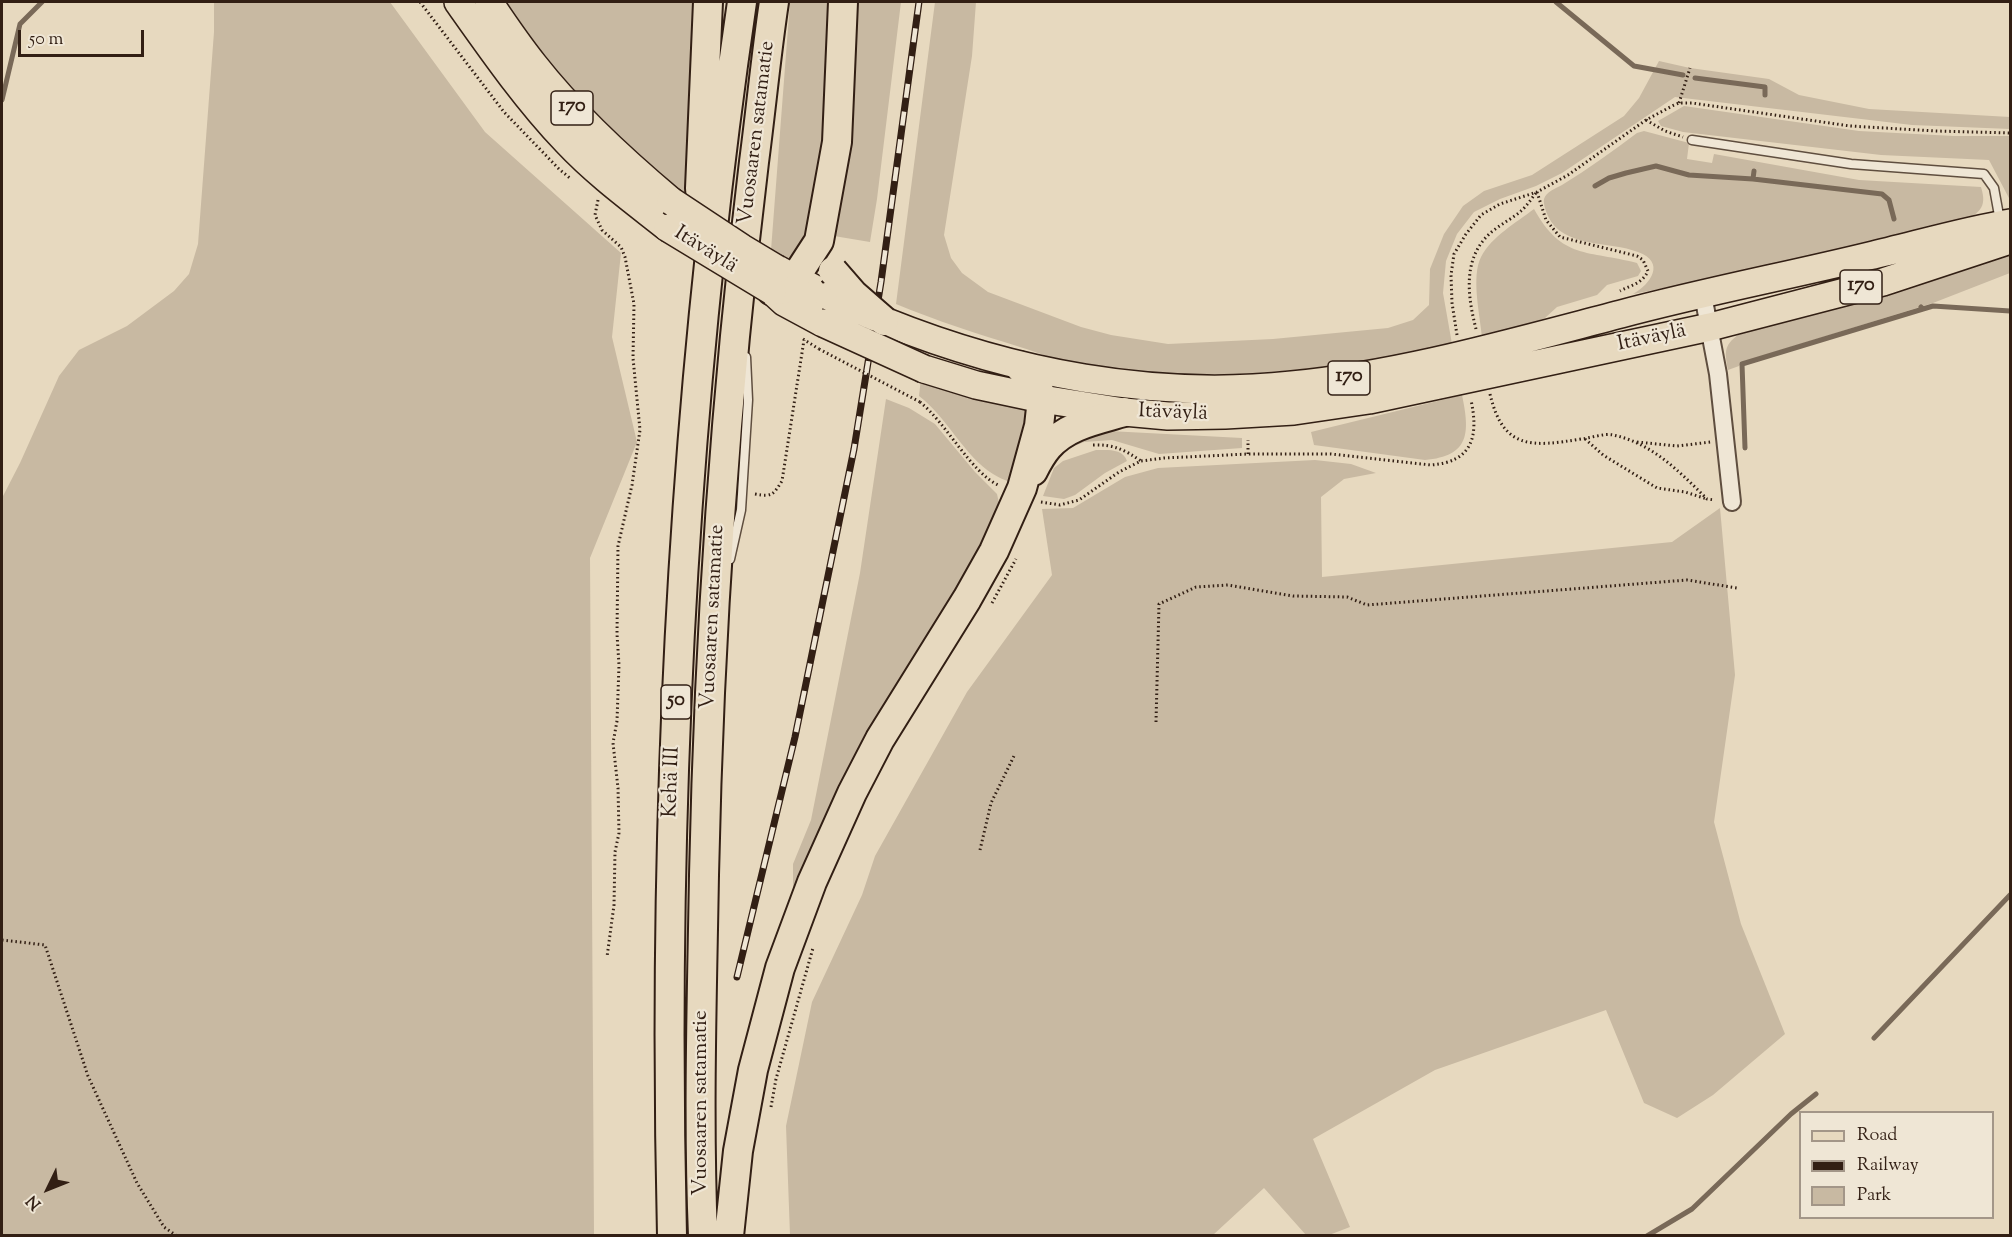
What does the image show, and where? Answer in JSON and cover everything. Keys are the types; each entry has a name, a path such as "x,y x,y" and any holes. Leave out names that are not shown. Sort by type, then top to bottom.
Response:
{"highway":[{"path":"708,2 700,188 709,258"},
{"name":"Vuosaaren satamatie","path":"709,258 742,2"},
{"name":"Vuosaaren satamatie","path":"703,1236 701,1024 705,812 712,638 725,443 742,265 774,2"},
{"path":"843,2 837,142 819,242 828,265 830,284 853,294 884,321"},
{"path":"781,279 819,242"},
{"name":"Kehä III","path":"672,1236 669,1015 671,835 677,688 690,486 709,258"},
{"path":"1019,366 1038,388 1042,399 1039,426 1021,492"},
{"path":"729,1236 738,1151 753,1070 780,968 812,882 852,793 880,739 967,599 994,551 1021,492 1047,448 1064,432 1082,424 1124,412"}],"main road":[{"name":"Itäväylä","path":"458,2 524,94 568,144 668,228 781,279 830,284"},
{"name":"Itäväylä","path":"489,2 535,66 564,100 632,168 671,201 742,248 781,279 784,302 814,331 976,385 1042,399 1124,412 1179,416 1225,416 1294,411 1390,395 1710,327 1882,282 2007,229"},
{"name":"Itäväylä","path":"884,321 930,340 1019,366 1105,382 1229,389 1292,386 1366,375 1543,336 1703,295 2007,229"}],"street":[{"path":"1703,295 1710,327 1732,502"}],"lane":[{"path":"1692,140 1851,164 1984,174 1994,188 2007,229"},
{"path":"742,265 745,333"},
{"path":"728,568 741,510 748,400 746,344"},
{"path":"712,638 725,580"}],"path":[{"path":"1679,103 1690,68"},
{"path":"1458,340 1452,303 1451,275 1454,254 1481,215 1500,204 1537,192 1568,175 1646,120 1679,103 1850,126 2010,133"},
{"path":"1646,120 1665,131 1692,140"},
{"path":"1537,192 1546,220 1560,237 1637,256 1644,260 1648,272 1645,278 1616,293"},
{"path":"1478,334 1470,305 1468,285 1470,265 1478,246 1493,231 1523,210 1537,192"},
{"path":"599,195 595,215 602,230 621,247 634,304 633,358 640,430 633,484 618,546 619,665 617,721 613,743 618,788 619,834 615,852 614,905 607,957"},
{"path":"755,494 766,496 774,493 782,481 814,331"},
{"path":"819,349 920,402 938,419 984,475 1021,492 1060,505 1079,500 1119,472 1141,461 1164,458 1248,454 1331,454 1431,465 1446,464 1464,454 1474,434 1474,413 1469,393"},
{"path":"1488,386 1500,424 1504,430 1515,437 1533,444 1611,434 1647,447 1707,499"},
{"path":"1585,439 1602,455 1657,488 1732,502"},
{"path":"1248,440 1248,454"},
{"path":"1632,441 1677,446 1725,441"},
{"path":"1090,446 1107,444 1125,450 1141,461"},
{"path":"989,609 1015,563 1018,553"},
{"path":"1156,722 1160,604 1196,587 1228,585 1293,596 1347,597 1368,605 1687,580 1737,588"},
{"path":"980,850 991,803 1015,754"},
{"path":"2,940 45,945 88,1076 138,1183 164,1227 177,1236"},
{"path":"770,1114 776,1079 815,944"}],"green space":[{"path":"214,2 390,2 485,132 621,253 612,337 637,442 590,558 594,1235 2,1235 2,498 59,376 79,350 127,326 174,291 189,274 198,244 214,32"},
{"path":"504,2 699,2 687,194 635,152 585,105 556,72"},
{"path":"790,2 833,2 826,105 813,206 794,266 771,250"},
{"path":"855,2 901,2 870,242 834,236"},
{"path":"935,2 976,2 972,56 944,235 951,258 962,273 988,292 1081,327 1111,335 1168,344 1273,339 1388,328 1413,320 1429,305 1430,269 1444,234 1463,206 1484,191 1532,175 1624,116 1639,98 1659,61 1690,68 1769,79 1799,95 1869,109 2010,117 2010,129 1912,125 1675,97 1562,173 1474,212 1457,234 1446,261 1443,293 1452,344 1359,361 1266,372 1219,375 1125,371 1056,359 896,304"},
{"path":"1684,106 1859,131 1954,136 2010,136 2010,200 1989,160 1881,155 1683,132 1661,126 1658,121"},
{"path":"1644,131 1689,143 1687,159 1712,163 1714,154 1859,180 1981,187 1982,205 1977,213 1961,223 1831,256 1633,294 1650,279 1653,273 1652,261 1638,252 1575,239 1564,234 1548,216 1544,201 1552,190 1637,133"},
{"path":"1534,209 1544,225 1566,245 1590,254 1637,263 1641,271 1638,276 1607,285 1597,295 1557,307 1545,318 1519,329 1482,337 1476,285 1481,257 1498,236"},
{"path":"2010,253 2010,273 1933,303 1742,362 1739,366 1728,370 1727,346 1738,335"},
{"path":"921,378 1029,407 1032,412 1010,482 983,467 929,404 919,396"},
{"path":"1462,395 1466,421 1463,440 1459,448 1440,458 1425,460 1314,445 1311,432"},
{"path":"886,399 909,408 935,424 975,472 997,494 1000,508 793,905 793,864 811,820 860,573"},
{"path":"1109,431 1242,438 1242,448 1159,454 1112,440 1084,442 1055,454 1090,435"},
{"path":"1096,450 1118,452 1127,461 1105,473 1075,495 1064,499 1043,496 1054,468 1063,461"},
{"path":"1315,460 1351,464 1376,473 1344,479 1321,497 1322,577 1672,542 1720,508 1735,675 1714,822 1741,924 1785,1034 1713,1095 1677,1118 1644,1103 1606,1010 1435,1070 1313,1139 1350,1227 1329,1235 1306,1235 1264,1188 1213,1235 790,1235 786,1126 812,1002 862,895 875,856 967,692 1052,575 1042,509 1073,508 1125,477 1158,468"}],"waterway":[{"path":"2,100 20,24 42,2"},
{"path":"1556,2 1634,66 1683,75"},
{"path":"1695,78 1765,87 1765,95"},
{"path":"1595,186 1609,178 1656,166 1689,175 1753,179"},
{"path":"1754,171 1753,179 1882,194 1889,200 1894,219"},
{"path":"1921,307 1923,309 1933,306 2010,311"},
{"path":"1745,448 1742,364 1923,309"},
{"path":"1874,1038 2010,895"},
{"path":"1647,1236 1692,1209 1791,1114 1816,1094"}],"railway":[{"path":"737,977 795,737 854,449 881,282 919,2"}]}
